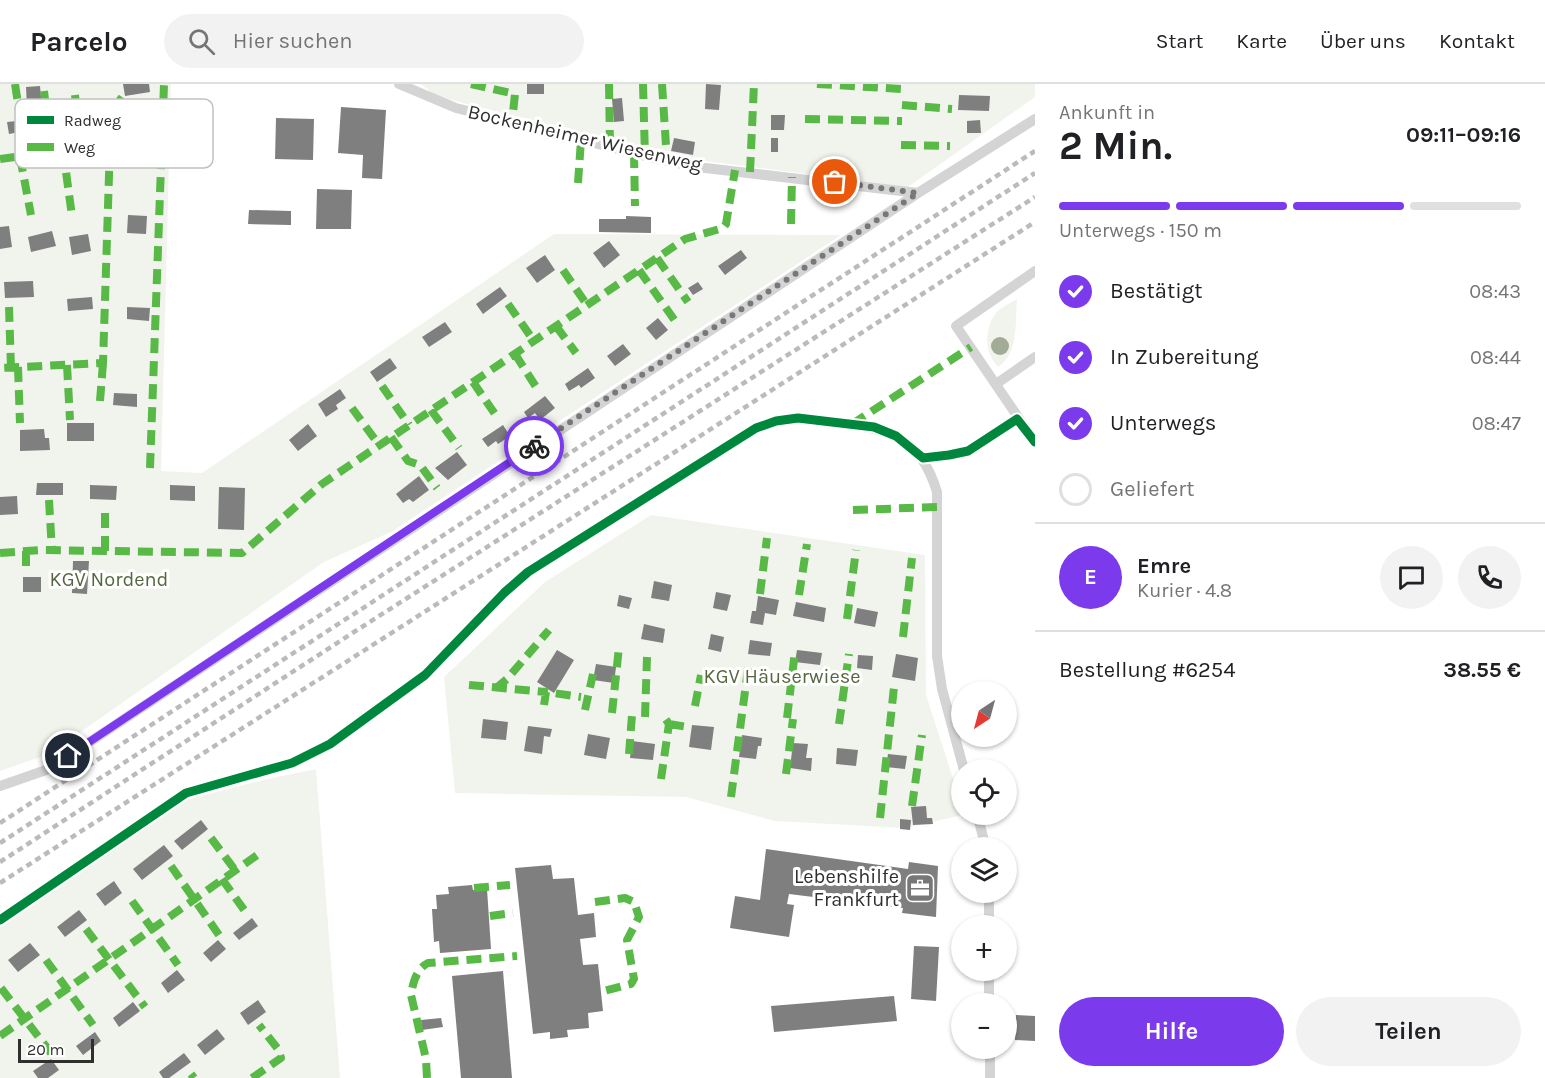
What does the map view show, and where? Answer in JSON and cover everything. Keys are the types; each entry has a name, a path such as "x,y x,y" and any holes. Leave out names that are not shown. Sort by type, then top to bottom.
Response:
{"lane":[{"name":"Bockenheimer Wiesenweg","path":"399,84 456,108 653,158 697,167 918,193"},
{"path":"0,786 49,769 918,193 1035,119"},
{"path":"1035,271 956,326 1017,419 1035,442"},
{"path":"996,384 1035,357"},
{"path":"0,920 186,793 292,763 330,744 425,675 504,593 528,572 725,446 756,428 776,421 798,418 874,428 896,436 913,448 927,466 937,492 937,656 942,689 961,759"},
{"path":"990,1059 990,1078"}],"green space":[{"name":"KGV Nordend","path":"0,84 171,84 171,99 15,99 15,168 169,168 161,471 202,473 554,234 841,235 393,531 324,562 49,754 0,771"},
{"path":"421,84 1035,84 1035,97 908,187 673,157 436,96"},
{"path":"1017,299 1013,346 1005,361 998,367 988,348 989,326 998,311"},
{"name":"KGV Häuserwiese","path":"651,515 925,555 926,695 951,772 951,818 905,828 775,821 686,797 455,793 444,677 545,582"},
{"path":"316,769 340,1078 0,1078 0,927 111,846 185,800"}],"building":[{"path":"123,84 149,84 150,92 125,96"},
{"path":"527,84 544,84 544,94 527,94"},
{"path":"706,84 721,85 719,110 705,109"},
{"path":"40,86 41,99 27,99 26,87"},
{"path":"959,95 990,96 989,111 958,110"},
{"path":"622,98 624,121 614,122 612,99"},
{"path":"341,107 386,110 382,179 362,178 363,155 338,153"},
{"path":"771,115 785,115 784,130 771,130"},
{"path":"276,118 314,119 313,160 275,159"},
{"path":"980,120 981,133 967,133 967,121"},
{"path":"15,121 15,133 9,134 7,122"},
{"path":"674,138 695,142 693,155 671,151"},
{"path":"771,138 778,138 778,152 771,152"},
{"path":"317,189 352,190 351,229 316,229"},
{"path":"249,210 291,211 291,225 248,224"},
{"path":"128,215 147,216 146,234 127,233"},
{"path":"626,216 651,217 651,233 599,232 599,219 626,219"},
{"path":"9,226 12,247 0,249 0,227"},
{"path":"52,231 56,246 31,252 28,237"},
{"path":"88,234 91,251 72,255 69,237"},
{"path":"609,241 620,255 604,268 593,253"},
{"path":"741,250 747,258 725,275 718,266"},
{"path":"545,255 555,270 537,283 526,268"},
{"path":"33,281 34,297 5,298 4,282"},
{"path":"698,282 703,289 693,295 688,288"},
{"path":"500,287 507,296 483,314 476,304"},
{"path":"92,297 93,309 68,311 67,299"},
{"path":"127,307 150,308 149,321 127,319"},
{"path":"658,318 668,330 656,340 646,328"},
{"path":"445,322 452,332 429,347 422,337"},
{"path":"623,344 631,354 615,366 607,356"},
{"path":"390,358 397,368 377,382 370,372"},
{"path":"588,368 595,378 581,388 579,385 569,391 565,384"},
{"path":"340,389 346,398 336,405 338,409 326,417 318,404"},
{"path":"114,393 137,394 137,407 113,405"},
{"path":"545,396 555,408 540,420 535,413 528,418 524,412"},
{"path":"67,423 94,423 94,441 67,441"},
{"path":"308,424 317,436 298,451 289,440"},
{"path":"503,425 510,436 488,447 482,439"},
{"path":"44,429 45,438 49,438 50,450 20,451 20,430"},
{"path":"457,452 467,465 448,480 435,468"},
{"path":"419,476 429,490 413,502 409,499 403,503 396,494"},
{"path":"37,483 63,483 63,495 36,495"},
{"path":"90,485 117,486 116,500 90,499"},
{"path":"170,485 195,486 195,501 170,500"},
{"path":"219,487 245,488 244,530 218,529"},
{"path":"17,496 18,514 0,515 0,497"},
{"path":"73,561 89,561 87,594 72,593"},
{"path":"23,577 41,577 41,592 23,592"},
{"path":"654,581 672,585 669,601 651,598"},
{"path":"716,592 731,595 727,611 713,608"},
{"path":"619,595 632,598 629,609 617,606"},
{"path":"758,596 779,600 776,615 765,613 763,625 750,623 752,611 756,611"},
{"path":"796,602 826,608 824,622 793,616"},
{"path":"857,608 878,612 875,627 854,623"},
{"path":"644,624 665,629 663,643 641,639"},
{"path":"711,634 724,637 721,652 708,649"},
{"path":"750,640 772,643 770,656 748,654"},
{"path":"557,650 574,660 554,693 537,682"},
{"path":"797,650 822,653 820,665 795,662"},
{"path":"896,654 918,658 915,681 892,677"},
{"path":"858,655 873,656 872,670 857,668"},
{"path":"596,664 616,667 614,683 593,680"},
{"path":"483,719 508,722 506,740 481,738"},
{"path":"692,725 714,727 711,750 689,747"},
{"path":"528,726 552,729 550,737 544,736 542,754 524,751"},
{"path":"588,734 610,738 606,759 584,755"},
{"path":"742,735 762,738 756,759 739,757"},
{"path":"632,741 655,744 653,760 630,758"},
{"path":"793,743 808,744 806,758 812,758 811,771 790,768"},
{"path":"837,748 858,750 856,766 836,764"},
{"path":"888,754 907,756 905,769 886,767"},
{"path":"926,806 927,818 932,818 933,824 913,825 911,807"},
{"path":"900,819 911,820 910,830 900,829"},
{"path":"201,820 208,829 182,850 174,841"},
{"path":"164,845 173,856 142,880 133,869"},
{"path":"766,849 908,869 909,862 938,866 936,917 902,913 903,908 789,894 787,904 794,905 789,937 730,928 735,896 760,900"},
{"path":"551,865 553,879 574,878 578,915 594,913 596,937 580,939 583,965 598,964 603,1011 588,1013 589,1028 567,1030 568,1037 550,1039 550,1032 533,1034 515,868"},
{"path":"114,881 122,893 105,906 96,894"},
{"path":"472,885 473,890 487,889 491,949 440,953 439,941 434,942 432,909 437,909 436,895 449,894 448,887"},
{"path":"79,910 87,920 65,937 57,927"},
{"path":"252,918 258,926 239,940 233,933"},
{"path":"218,940 226,949 211,962 203,953"},
{"path":"30,943 40,955 18,972 8,960"},
{"path":"914,946 939,947 936,1001 911,999"},
{"path":"177,970 185,980 168,993 161,983"},
{"path":"503,971 512,1078 461,1078 452,976"},
{"path":"894,996 897,1021 774,1032 771,1006"},
{"path":"258,1000 266,1012 248,1025 240,1013"},
{"path":"133,1002 140,1011 119,1027 113,1018"},
{"path":"1017,1015 1035,1016 1035,1041 1017,1040"},
{"path":"441,1018 443,1027 422,1030 421,1020"},
{"path":"217,1029 225,1039 205,1055 197,1045"},
{"path":"95,1032 101,1041 83,1055 76,1046"},
{"path":"184,1053 191,1062 169,1078 163,1078 159,1072"},
{"path":"51,1059 59,1070 48,1078 38,1078 33,1071"}],"railway":[{"path":"0,823 1035,151"},
{"path":"0,843 1035,173"},
{"path":"0,862 354,632 1035,197"},
{"path":"0,883 1035,222"}],"marked path":[{"path":"15,84 17,99"},
{"path":"163,99 164,84"},
{"path":"471,84 515,94 512,122"},
{"path":"609,84 610,147"},
{"path":"643,84 645,157"},
{"path":"662,84 667,161"},
{"path":"750,172 754,84"},
{"path":"817,84 902,89"},
{"path":"44,91 45,99"},
{"path":"75,95 75,99"},
{"path":"902,105 952,109"},
{"path":"805,119 902,121"},
{"path":"578,183 581,140"},
{"path":"901,145 950,146"},
{"path":"634,153 635,206"},
{"path":"0,159 15,157"},
{"path":"22,168 31,215"},
{"path":"65,168 72,216"},
{"path":"0,368 103,363 109,168"},
{"path":"150,468 161,168"},
{"path":"0,553 42,550 242,553 322,484 685,239 723,228 726,224 735,170"},
{"path":"791,224 792,177"},
{"path":"657,258 688,302"},
{"path":"563,270 587,305"},
{"path":"639,270 678,325"},
{"path":"508,304 534,341"},
{"path":"9,307 11,368"},
{"path":"556,326 576,353"},
{"path":"852,424 971,347"},
{"path":"515,354 538,390"},
{"path":"100,401 103,363"},
{"path":"67,365 70,420"},
{"path":"18,367 20,423"},
{"path":"473,382 497,417"},
{"path":"382,386 409,425"},
{"path":"352,408 379,445"},
{"path":"431,410 459,448"},
{"path":"391,437 408,461 420,465 437,488"},
{"path":"49,500 52,551"},
{"path":"105,506 105,551"},
{"path":"853,510 937,507"},
{"path":"760,594 767,538"},
{"path":"799,595 807,544"},
{"path":"847,619 856,550"},
{"path":"26,551 26,571"},
{"path":"903,637 912,558"},
{"path":"495,689 507,679 549,630"},
{"path":"612,713 619,647"},
{"path":"787,718 795,651"},
{"path":"839,724 849,654"},
{"path":"645,717 647,657"},
{"path":"731,797 749,661"},
{"path":"585,710 593,674"},
{"path":"695,706 701,675"},
{"path":"469,685 546,692"},
{"path":"880,818 894,687"},
{"path":"544,705 546,692 581,697"},
{"path":"661,779 669,724 662,714"},
{"path":"629,754 632,715"},
{"path":"786,774 793,719"},
{"path":"669,724 688,727"},
{"path":"912,806 922,735"},
{"path":"211,838 235,870"},
{"path":"0,1036 263,851"},
{"path":"171,866 219,935"},
{"path":"222,879 247,914"},
{"path":"474,888 510,885"},
{"path":"595,902 625,898 634,902 639,917 627,940 634,979 631,984 604,991"},
{"path":"132,901 178,965"},
{"path":"490,916 513,913"},
{"path":"86,929 145,1007"},
{"path":"427,1078 426,1059 411,995 418,973 428,963 517,956"},
{"path":"46,960 93,1025"},
{"path":"1,988 51,1053"},
{"path":"252,1078 281,1058 278,1049 259,1025"},
{"path":"191,1074 194,1078"}],"cycle path":[{"path":"0,920 186,793 292,763 330,744 425,675 504,593 528,572 756,428 776,421 798,418 874,427 896,436 923,458 968,451 1017,419 1035,442"}],"way so far":[{"path":"534,446 918,193 835,182"}],"place":[{"name":"Lebenshilfe Frankfurt","path":"920,888"}],"route":[{"path":"68,756 534,446"}]}
